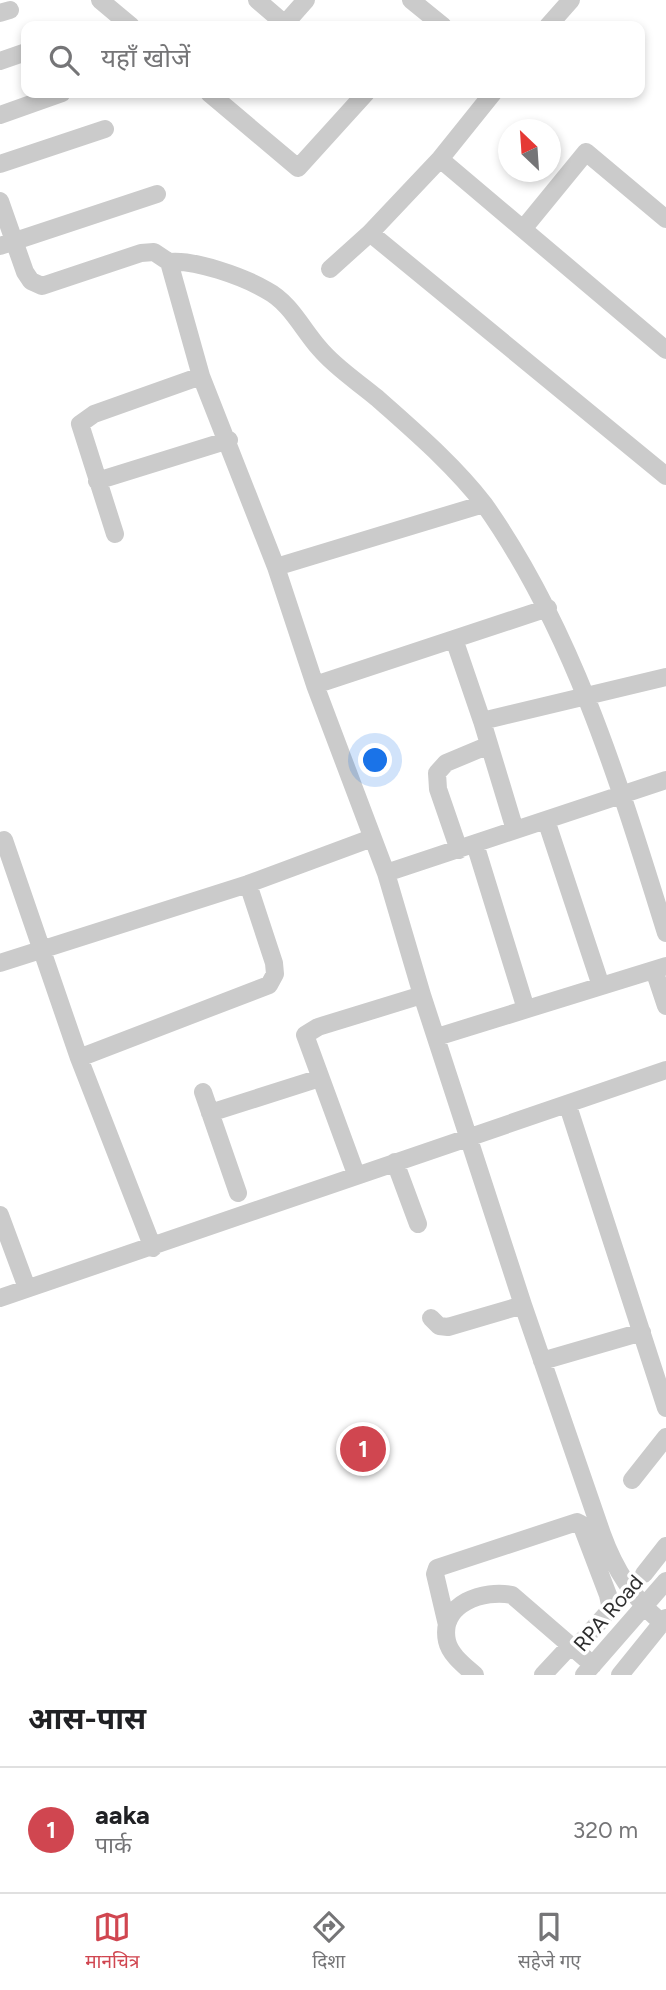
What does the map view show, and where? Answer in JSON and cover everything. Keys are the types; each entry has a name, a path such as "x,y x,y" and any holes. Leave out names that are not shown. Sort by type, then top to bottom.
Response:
{"street":[{"path":"100,0 125,21"},
{"path":"257,0 280,21"},
{"path":"288,21 306,0"},
{"path":"411,0 431,21"},
{"path":"552,21 571,0"},
{"path":"0,61 21,54"},
{"path":"0,116 49,98"},
{"path":"220,98 298,168 361,98"},
{"path":"330,269 370,233 440,159 489,98"},
{"path":"0,164 105,129"},
{"path":"523,229 586,152 666,219"},
{"path":"440,159 666,350"},
{"path":"7,244 157,194"},
{"path":"0,201 7,244 31,281 42,286 141,253 154,252 169,262 201,376 229,440 276,567 315,685 386,873 422,995 523,1305 612,1562 644,1608 664,1620 620,1675"},
{"path":"370,233 666,476"},
{"path":"169,262 184,260 233,276 266,289 281,300 320,349 424,440 467,482 484,504 507,536 548,608 623,794 666,933"},
{"path":"115,534 80,425 85,420 201,376"},
{"path":"97,481 229,440"},
{"path":"276,567 484,504"},
{"path":"315,685 548,608"},
{"path":"454,639 515,830"},
{"path":"482,721 666,677"},
{"path":"489,745 446,763 437,773 438,789 467,847 526,1009"},
{"path":"386,873 666,780"},
{"path":"546,820 601,986"},
{"path":"0,962 248,884 372,838"},
{"path":"4,840 79,1058 153,1248"},
{"path":"79,1058 269,985 275,974 274,963 248,884"},
{"path":"437,1037 660,968 666,1006"},
{"path":"356,1174 305,1035 318,1027 422,995"},
{"path":"0,1298 153,1248 356,1174 568,1106 666,1070"},
{"path":"210,1113 320,1078"},
{"path":"203,1092 238,1193"},
{"path":"568,1106 666,1408"},
{"path":"396,1162 418,1224"},
{"path":"0,1215 27,1288"},
{"path":"431,1318 439,1326 448,1327 523,1305"},
{"path":"542,1362 642,1332"},
{"path":"632,1480 666,1437"},
{"path":"475,1675 456,1658 447,1642 447,1625 435,1574 437,1568 577,1522 581,1524 590,1547 611,1609 543,1675"},
{"path":"644,1574 666,1546"},
{"name":"RPA Road","path":"589,1670 666,1581"},
{"path":"447,1625 467,1600 495,1591 512,1595 572,1648 589,1670"}],"place":[{"name":"aaka","path":"363,1449"}]}
